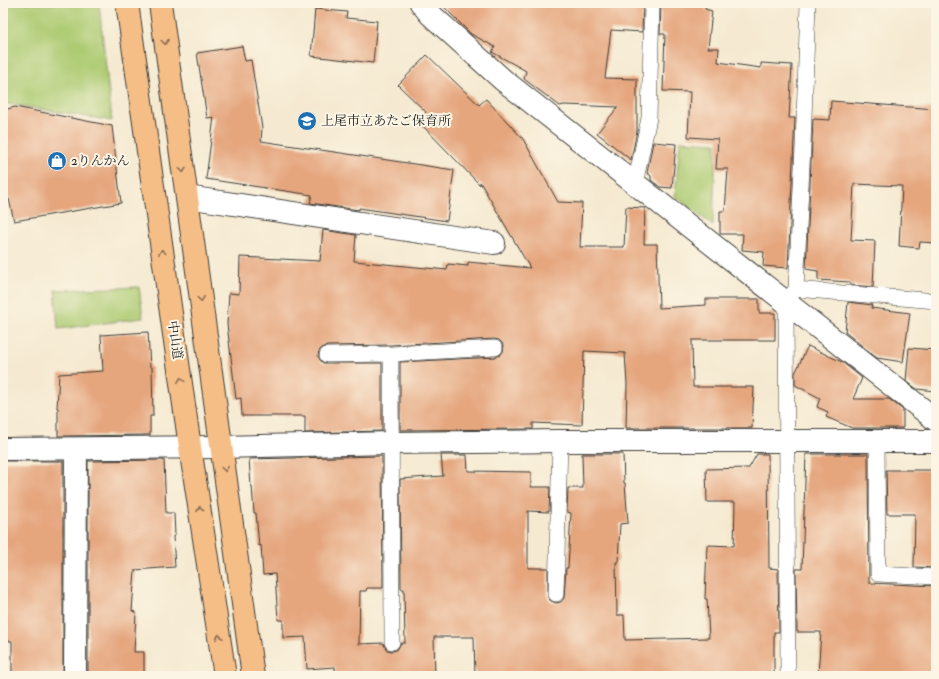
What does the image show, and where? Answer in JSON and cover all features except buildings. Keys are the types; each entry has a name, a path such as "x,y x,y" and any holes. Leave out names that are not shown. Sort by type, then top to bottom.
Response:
{"highway":[{"name":"中山道","path":"127,3 190,447 225,676"},
{"path":"160,3 253,676"}],"street":[{"path":"420,3 430,14 503,80 635,184 791,296 936,420"},
{"path":"187,197 494,243"},
{"path":"3,449 560,441 936,441"},
{"path":"75,676 76,449"}],"lane":[{"path":"788,676 788,441 791,296 803,147 808,3"},
{"path":"635,184 649,118 652,5"},
{"path":"791,296 936,301"},
{"path":"327,355 392,354 495,348"},
{"path":"392,354 392,642"},
{"path":"556,594 560,441"},
{"path":"877,441 878,574 936,577"}],"green space":[{"path":"3,3 90,3 99,5 112,121 3,103"},
{"path":"680,141 716,143 713,226 675,196"},
{"path":"139,287 143,318 58,329 55,290"}],"place":[{"name":"上尾市立あたご保育所","path":"307,121"},
{"name":"2りんかん","path":"57,161"}]}
